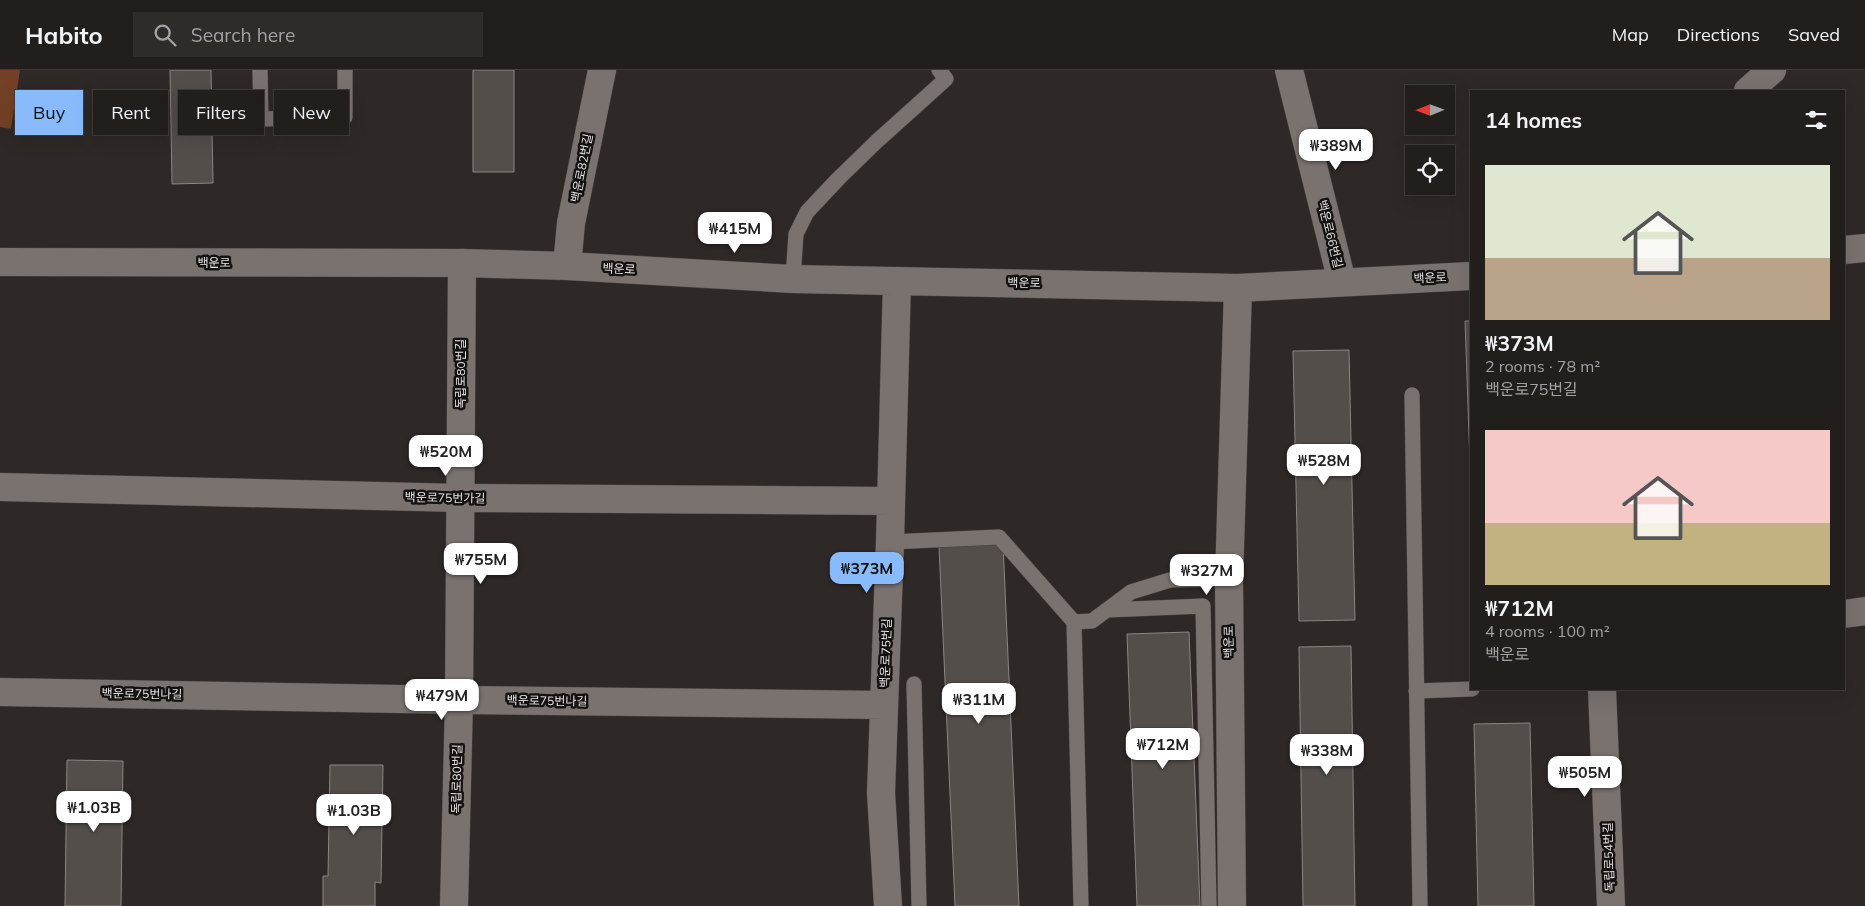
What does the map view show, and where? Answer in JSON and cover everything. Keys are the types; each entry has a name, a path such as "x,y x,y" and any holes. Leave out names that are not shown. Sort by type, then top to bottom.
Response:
{"street":[{"name":"백운로82번길","path":"567,266 571,224 602,70"},
{"name":"백운로66번길","path":"1289,70 1342,282"},
{"path":"1749,90 1772,70"},
{"path":"1845,250 1865,248"},
{"name":"백운로","path":"0,262 462,263 567,266 793,279 1238,288 1470,276"},
{"name":"독립로80번길","path":"454,906 459,700 462,263"},
{"name":"백운로75번길","path":"888,906 881,793 897,281"},
{"name":"백운로","path":"1232,906 1228,579 1238,288"},
{"name":"백운로75번가길","path":"0,487 460,498 891,501"},
{"path":"1845,614 1865,611"},
{"name":"독립로54번길","path":"1602,690 1611,906"},
{"name":"백운로75번나길","path":"0,692 884,705"}],"lane":[{"path":"260,70 261,119 345,117 345,70"},
{"path":"793,279 796,234 807,212 869,148 946,79 940,70"},
{"path":"1412,395 1420,906"},
{"path":"890,542 999,537 1074,622 1081,906"},
{"path":"1074,622 1092,621 1131,592 1170,580 1228,579"},
{"path":"1107,610 1203,606 1209,906"},
{"path":"914,684 919,906"},
{"path":"1416,691 1470,689"}],"shaded area":[{"path":"0,70 20,70 17,90 15,90 11,129 0,127"}],"building":[{"path":"170,70 211,70 211,90 178,90 178,135 212,135 213,183 172,184"},
{"path":"473,70 514,70 514,172 473,172"},
{"path":"1465,321 1470,321 1470,464"},
{"path":"1349,350 1355,620 1299,621 1293,351"},
{"path":"1003,543 1019,906 955,906 939,546"},
{"path":"1189,632 1200,906 1137,906 1127,634"},
{"path":"1351,646 1355,906 1303,906 1299,647"},
{"path":"1530,723 1534,906 1478,906 1474,724"},
{"path":"67,760 123,761 121,906 65,906"},
{"path":"330,765 383,765 381,883 375,882 375,906 323,906 323,876 328,876"}]}
